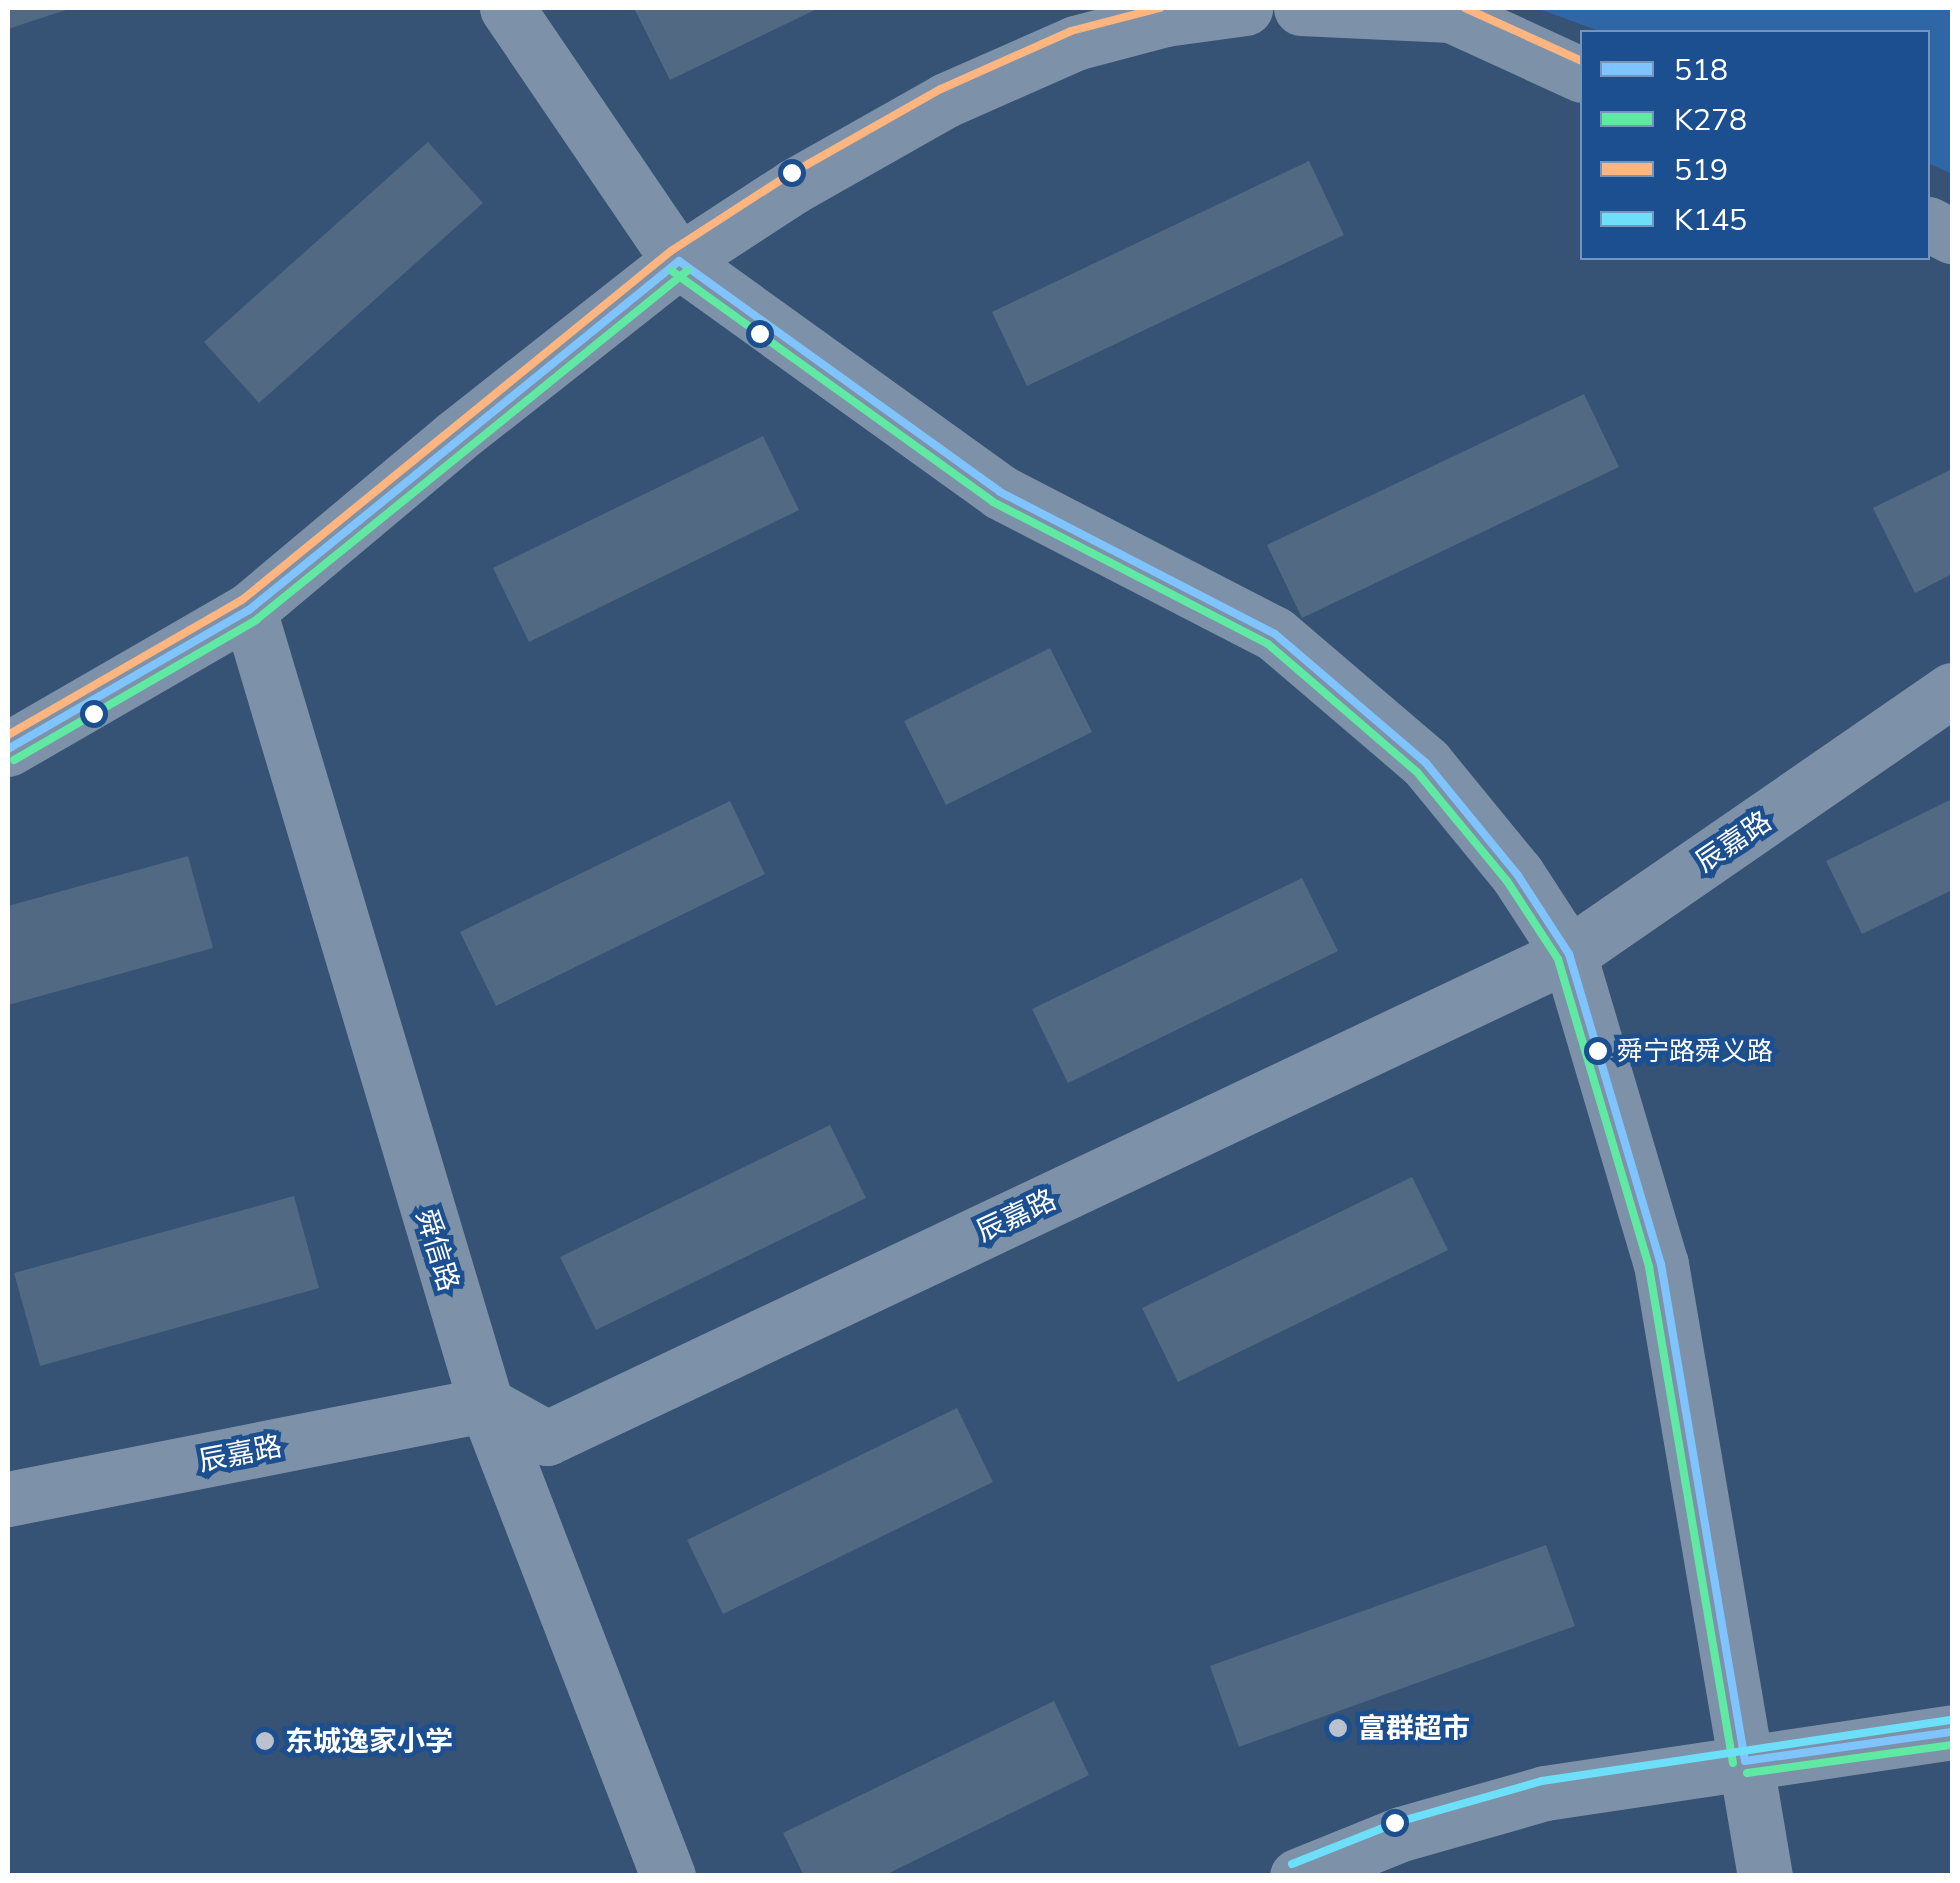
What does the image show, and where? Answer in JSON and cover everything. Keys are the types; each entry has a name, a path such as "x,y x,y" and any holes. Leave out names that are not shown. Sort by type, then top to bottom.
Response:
{"street":[{"path":"508,8 679,260 1000,492 1274,634 1426,763 1518,874 1569,954 1662,1264 1765,1876"},
{"path":"8,750 249,610 369,506 679,260 794,186 962,92 1075,43 1165,19 1245,8"},
{"path":"1301,8 1451,15 1580,74"},
{"name":"舜信路","path":"249,610 486,1404 668,1876"},
{"name":"辰嘉路","path":"8,1499 486,1404 546,1438 1569,954 1952,690"},
{"path":"1297,1876 1401,1834 1545,1793 1952,1732"}],"shaded area":[{"path":"1536,8 1952,8 1952,174 1930,164 1930,30 1596,30"}],"building":[{"path":"8,8 72,8 8,29"},
{"path":"634,8 819,8 670,80"},
{"path":"428,142 483,203 259,403 204,342"},
{"path":"1309,161 1344,235 1027,386 992,312"},
{"path":"1584,394 1619,467 1302,618 1267,545"},
{"path":"763,436 799,510 529,642 493,568"},
{"path":"1952,469 1952,574 1915,593 1873,508"},
{"path":"1050,648 1092,732 946,805 904,721"},
{"path":"1952,799 1952,890 1862,934 1826,861"},
{"path":"730,801 765,874 496,1006 460,932"},
{"path":"188,856 213,948 8,1005 8,906"},
{"path":"1302,878 1338,951 1068,1083 1032,1009"},
{"path":"830,1125 866,1198 596,1330 560,1257"},
{"path":"1412,1177 1448,1250 1178,1382 1142,1308"},
{"path":"294,1196 319,1288 40,1366 14,1273"},
{"path":"957,1408 993,1482 723,1614 687,1540"},
{"path":"1546,1545 1575,1626 1239,1747 1210,1666"},
{"path":"1054,1701 1089,1775 883,1876 804,1876 783,1833"}],"transit line":[{"name":"519","path":"8,735 242,600 671,251 787,176 941,89 1071,31 1160,8"},
{"name":"519","path":"1465,8 1580,60"},
{"name":"518","path":"679,261 1000,492 1275,634 1426,763 1517,874 1569,954 1661,1264 1745,1761"},
{"name":"518","path":"8,749 249,610 679,261"},
{"name":"K278","path":"672,271 993,502 1268,644 1417,772 1507,881 1558,959 1649,1267 1733,1763"},
{"name":"K278","path":"14,760 256,620 687,271"},
{"name":"K145","path":"1292,1864 1398,1822 1542,1781 1950,1720"},
{"name":"518","path":"1745,1761 1952,1732"},
{"name":"K278","path":"1747,1773 1952,1745"}],"place":[{"name":"舜宁路舜义路","path":"1598,1051"},
{"name":"富群超市","path":"1338,1728"},
{"name":"东城逸家小学","path":"265,1741"}]}
